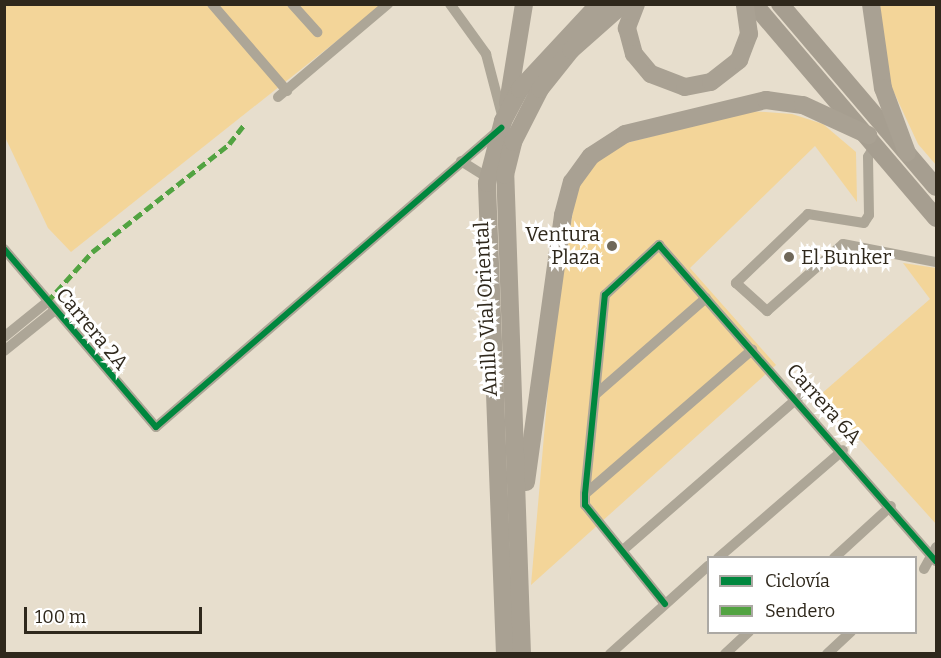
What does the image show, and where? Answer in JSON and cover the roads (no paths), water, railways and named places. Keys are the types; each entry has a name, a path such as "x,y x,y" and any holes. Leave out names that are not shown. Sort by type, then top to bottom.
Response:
{"highway":[{"path":"503,121 524,4"},
{"name":"Anillo Vial Oriental","path":"505,654 488,178 503,121 542,61 599,4"},
{"name":"Anillo Vial Oriental","path":"522,654 505,175 513,142 540,89 571,50 623,4"},
{"path":"636,4 627,28 634,54 651,74 685,87 711,82 739,60 748,34 745,4"},
{"path":"871,4 883,88 907,153"},
{"path":"517,521 562,215 582,165 625,134 766,100 803,105 872,140"}],"main road":[{"path":"754,4 936,218"},
{"path":"780,4 907,153 933,177"}],"street":[{"path":"212,4 282,94 388,4"},
{"path":"292,4 317,32"},
{"path":"450,4 486,54 503,121 461,161 488,178"},
{"path":"872,140 868,157 869,215 864,223 808,214 736,283 767,311 843,244 936,262"},
{"name":"Carrera 2A","path":"4,249 156,427 461,161"},
{"name":"Carrera 6A","path":"596,394 605,295 659,245 798,398 934,554"},
{"path":"665,604 585,505 596,394 706,298"},
{"path":"4,337 51,306"},
{"path":"4,351 51,306"},
{"path":"585,494 752,350"},
{"path":"623,550 798,398"},
{"path":"720,556 843,450"},
{"path":"836,556 891,506"},
{"path":"920,573 934,554"},
{"path":"920,573 936,566"},
{"path":"610,654 707,567"},
{"path":"725,654 748,634"},
{"path":"827,654 850,634"}],"place":[{"name":"Ventura Plaza","path":"612,246"},
{"name":"El Bunker","path":"789,257"}]}
